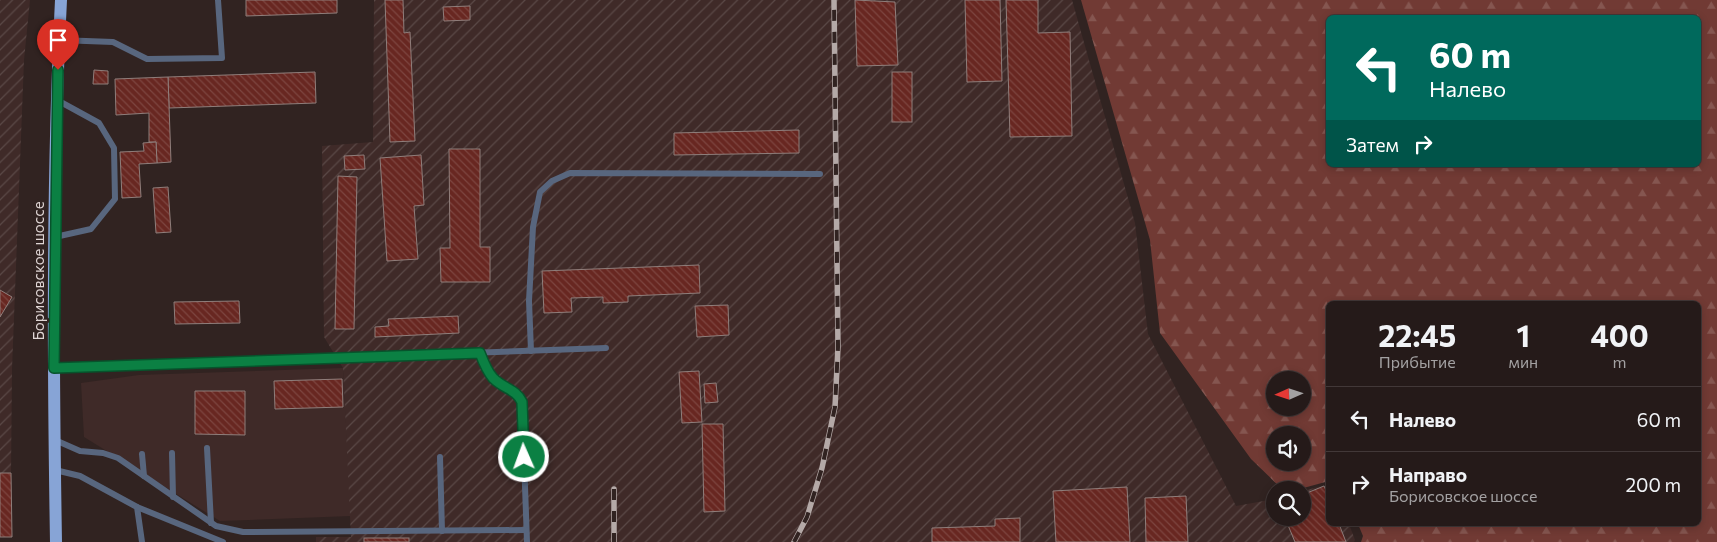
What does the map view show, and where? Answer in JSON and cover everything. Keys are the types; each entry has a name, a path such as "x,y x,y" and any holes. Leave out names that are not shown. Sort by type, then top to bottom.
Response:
{"main road":[{"name":"Борисовское шоссе","path":"56,542 54,368 56,100 61,0"}],"lane":[{"path":"59,40 113,42 147,59 222,58 218,0"},
{"path":"55,237 91,229 115,199 114,148 99,123 56,100"},
{"path":"531,351 529,301 533,227 540,192 552,181 570,173 820,174"},
{"path":"54,368 606,348"},
{"path":"480,353 491,376 504,388 514,391 519,395 522,402 527,542"},
{"path":"54,440 80,451 103,453 118,458 216,526 243,532 526,530"},
{"path":"207,448 211,523"},
{"path":"172,453 173,497"},
{"path":"142,454 144,476"},
{"path":"440,457 442,531"},
{"path":"54,470 80,476 137,507 223,542"},
{"path":"137,507 142,542"}],"shaded area":[{"path":"0,0 30,0 24,60 12,369 11,473 0,473"},
{"path":"374,0 1072,0 1135,223 1148,334 1236,506 1266,501 1266,526 1311,526 1311,489 1326,485 1326,526 1350,526 1355,540 1354,542 316,542 316,537 351,537 343,368 324,337 322,146 373,142"},
{"path":"343,368 351,516 220,521 84,437 81,383 139,375"}],"green space":[{"path":"1081,0 1717,0 1717,542 1361,542 1363,536 1359,526 1701,526 1701,301 1326,301 1326,482 1311,486 1311,481 1274,481 1251,459 1160,333 1150,240"}],"building":[{"path":"246,0 337,0 337,13 246,16"},
{"path":"385,0 403,0 404,33 410,32 415,141 390,142"},
{"path":"855,0 895,2 898,65 857,66"},
{"path":"965,0 1000,0 1002,81 967,82"},
{"path":"1006,0 1038,0 1038,33 1070,32 1072,136 1010,137"},
{"path":"470,6 470,20 444,21 443,7"},
{"path":"94,70 108,71 108,84 93,84"},
{"path":"315,72 316,103 169,108 168,77"},
{"path":"892,72 912,72 912,122 892,122"},
{"path":"168,77 171,162 157,163 156,142 149,142 149,113 116,115 115,79"},
{"path":"799,130 799,153 674,155 674,133"},
{"path":"156,142 157,163 139,164 141,197 122,198 120,152 144,151 143,143"},
{"path":"449,149 480,149 480,247 490,247 490,282 441,282 440,248 450,248"},
{"path":"364,155 365,169 345,170 344,156"},
{"path":"421,155 424,205 414,206 418,259 387,261 380,158"},
{"path":"338,176 357,177 354,329 335,329"},
{"path":"168,187 171,232 156,233 153,188"},
{"path":"699,265 700,293 628,296 628,302 603,303 603,297 571,298 572,312 544,313 542,271"},
{"path":"0,290 12,297 0,317"},
{"path":"239,301 240,323 175,324 174,302"},
{"path":"728,305 729,335 697,337 695,306"},
{"path":"458,316 459,333 375,337 375,327 389,326 388,319"},
{"path":"699,371 702,422 682,423 679,372"},
{"path":"342,379 343,407 275,409 274,381"},
{"path":"716,383 718,402 705,403 704,384"},
{"path":"195,391 245,391 245,435 195,434"},
{"path":"702,424 723,424 725,511 704,512"},
{"path":"0,473 11,473 12,537 0,537"},
{"path":"1324,486 1326,490 1326,526 1340,526 1346,542 1295,542 1288,526 1311,526 1311,491"},
{"path":"1127,487 1130,542 1056,542 1053,491"},
{"path":"1186,496 1188,542 1146,542 1145,498"},
{"path":"1020,518 1020,542 932,542 932,528 995,526 995,519"},
{"path":"364,538 409,538 409,542 364,542"}],"railway":[{"path":"794,542 807,517 822,468 835,407 838,347 834,0"},
{"path":"614,489 614,542"}],"route":[{"path":"58,70 56,100 54,368 480,353 491,376 504,388 514,391 519,395 522,402 524,457"}]}
